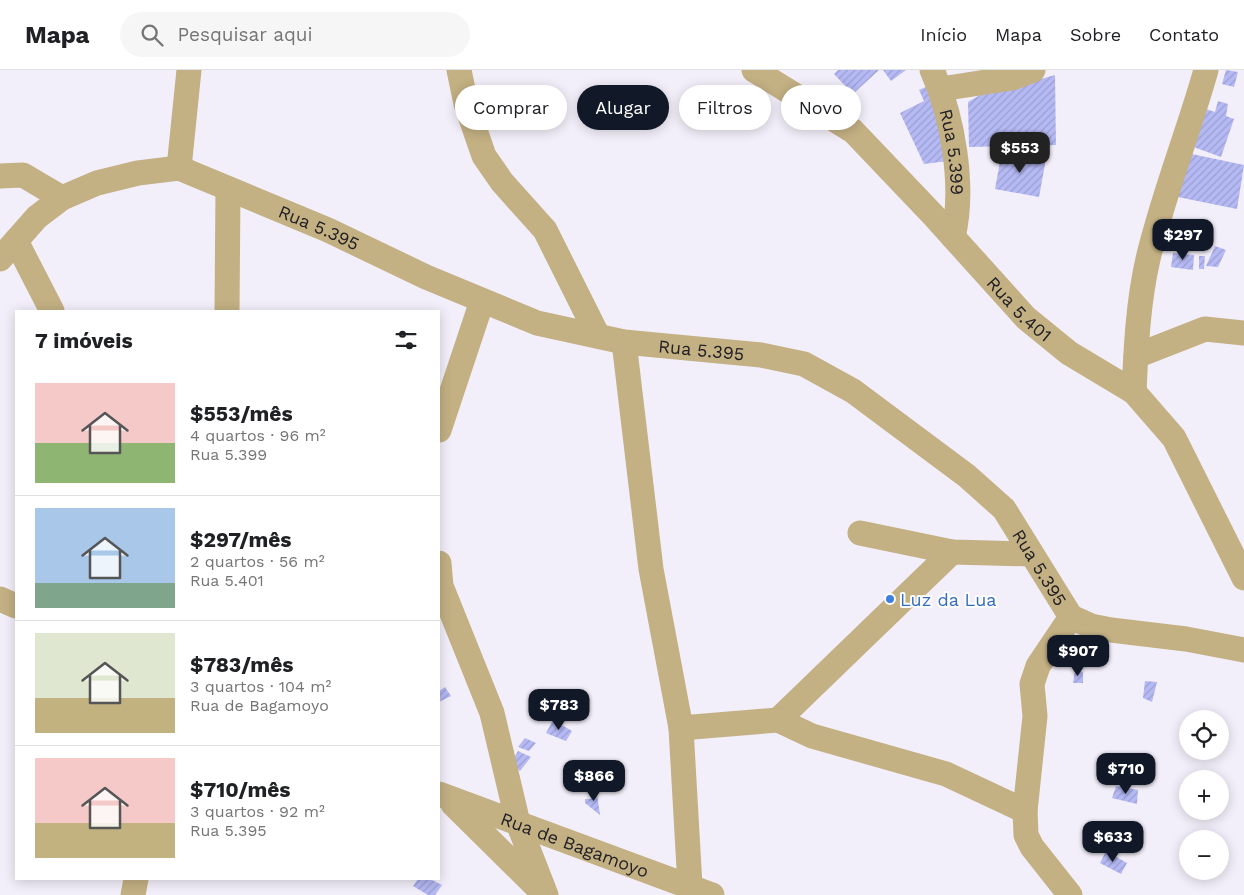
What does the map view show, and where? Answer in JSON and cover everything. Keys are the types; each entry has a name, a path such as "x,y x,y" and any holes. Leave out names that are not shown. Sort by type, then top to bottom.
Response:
{"street":[{"path":"51,310 8,250 36,217 62,198 97,183 138,173 178,168 189,70"},
{"path":"459,70 466,104 484,156 502,182 545,230 598,336"},
{"name":"Rua 5.401","path":"754,70 853,132 1026,318 1069,353 1134,392 1174,438 1244,578"},
{"path":"937,80 1012,78 1033,70"},
{"path":"1134,392 1136,356 1147,261 1160,212 1205,70"},
{"name":"Rua 5.399","path":"937,80 951,133 957,174 957,219 953,238"},
{"name":"Rua 5.395","path":"178,168 328,230 482,301 537,323 624,342 761,355 804,364 853,390 967,476 1004,509 1071,617 1091,626 1104,629 1186,639 1244,650"},
{"path":"0,176 23,175 62,198"},
{"path":"228,188 228,310"},
{"path":"440,427 482,301"},
{"path":"1136,356 1205,329 1244,333"},
{"path":"624,342 651,569 681,728 701,891"},
{"path":"860,533 952,552 1032,554"},
{"path":"778,720 952,552"},
{"path":"440,581 460,638 492,713 518,823 545,895"},
{"path":"0,599 15,606"},
{"path":"1070,895 1032,847 1026,835 1025,811 1035,716 1032,684 1038,666 1071,617"},
{"path":"681,728 778,720 820,738 946,774 1025,811"},
{"path":"443,796 545,895"},
{"name":"Rua de Bagamoyo","path":"443,796 701,891"},
{"path":"133,895 136,880"}],"building":[{"path":"838,70 879,70 861,87 861,85 844,85 834,74"},
{"path":"883,70 906,70 891,81"},
{"path":"1226,70 1238,72 1234,87 1222,84"},
{"path":"1055,75 1056,145 969,147 968,102 997,85 1020,85"},
{"path":"930,85 948,161 924,164 900,113 924,101 919,90"},
{"path":"1218,101 1228,104 1226,116 1234,119 1221,157 1188,145 1203,108 1215,112"},
{"path":"1002,151 1046,159 1039,197 995,189"},
{"path":"1187,153 1244,165 1237,209 1178,197"},
{"path":"1215,246 1226,250 1218,267 1206,266"},
{"path":"1173,253 1194,255 1193,270 1171,267"},
{"path":"1199,256 1205,256 1204,269 1199,269"},
{"path":"1075,670 1083,672 1083,683 1073,683"},
{"path":"1145,681 1157,682 1152,702 1143,698"},
{"path":"445,687 451,696 440,702 440,690"},
{"path":"553,720 572,731 566,741 546,733"},
{"path":"525,738 536,743 529,751 518,747"},
{"path":"518,751 531,757 520,771 510,765"},
{"path":"1116,786 1138,790 1137,804 1112,798"},
{"path":"596,787 600,815 585,803 585,799 591,799"},
{"path":"1106,851 1127,863 1121,874 1100,863"},
{"path":"417,880 432,880 442,885 435,895 428,895 413,886"}],"place":[{"name":"Luz da Lua","path":"890,599"}]}
